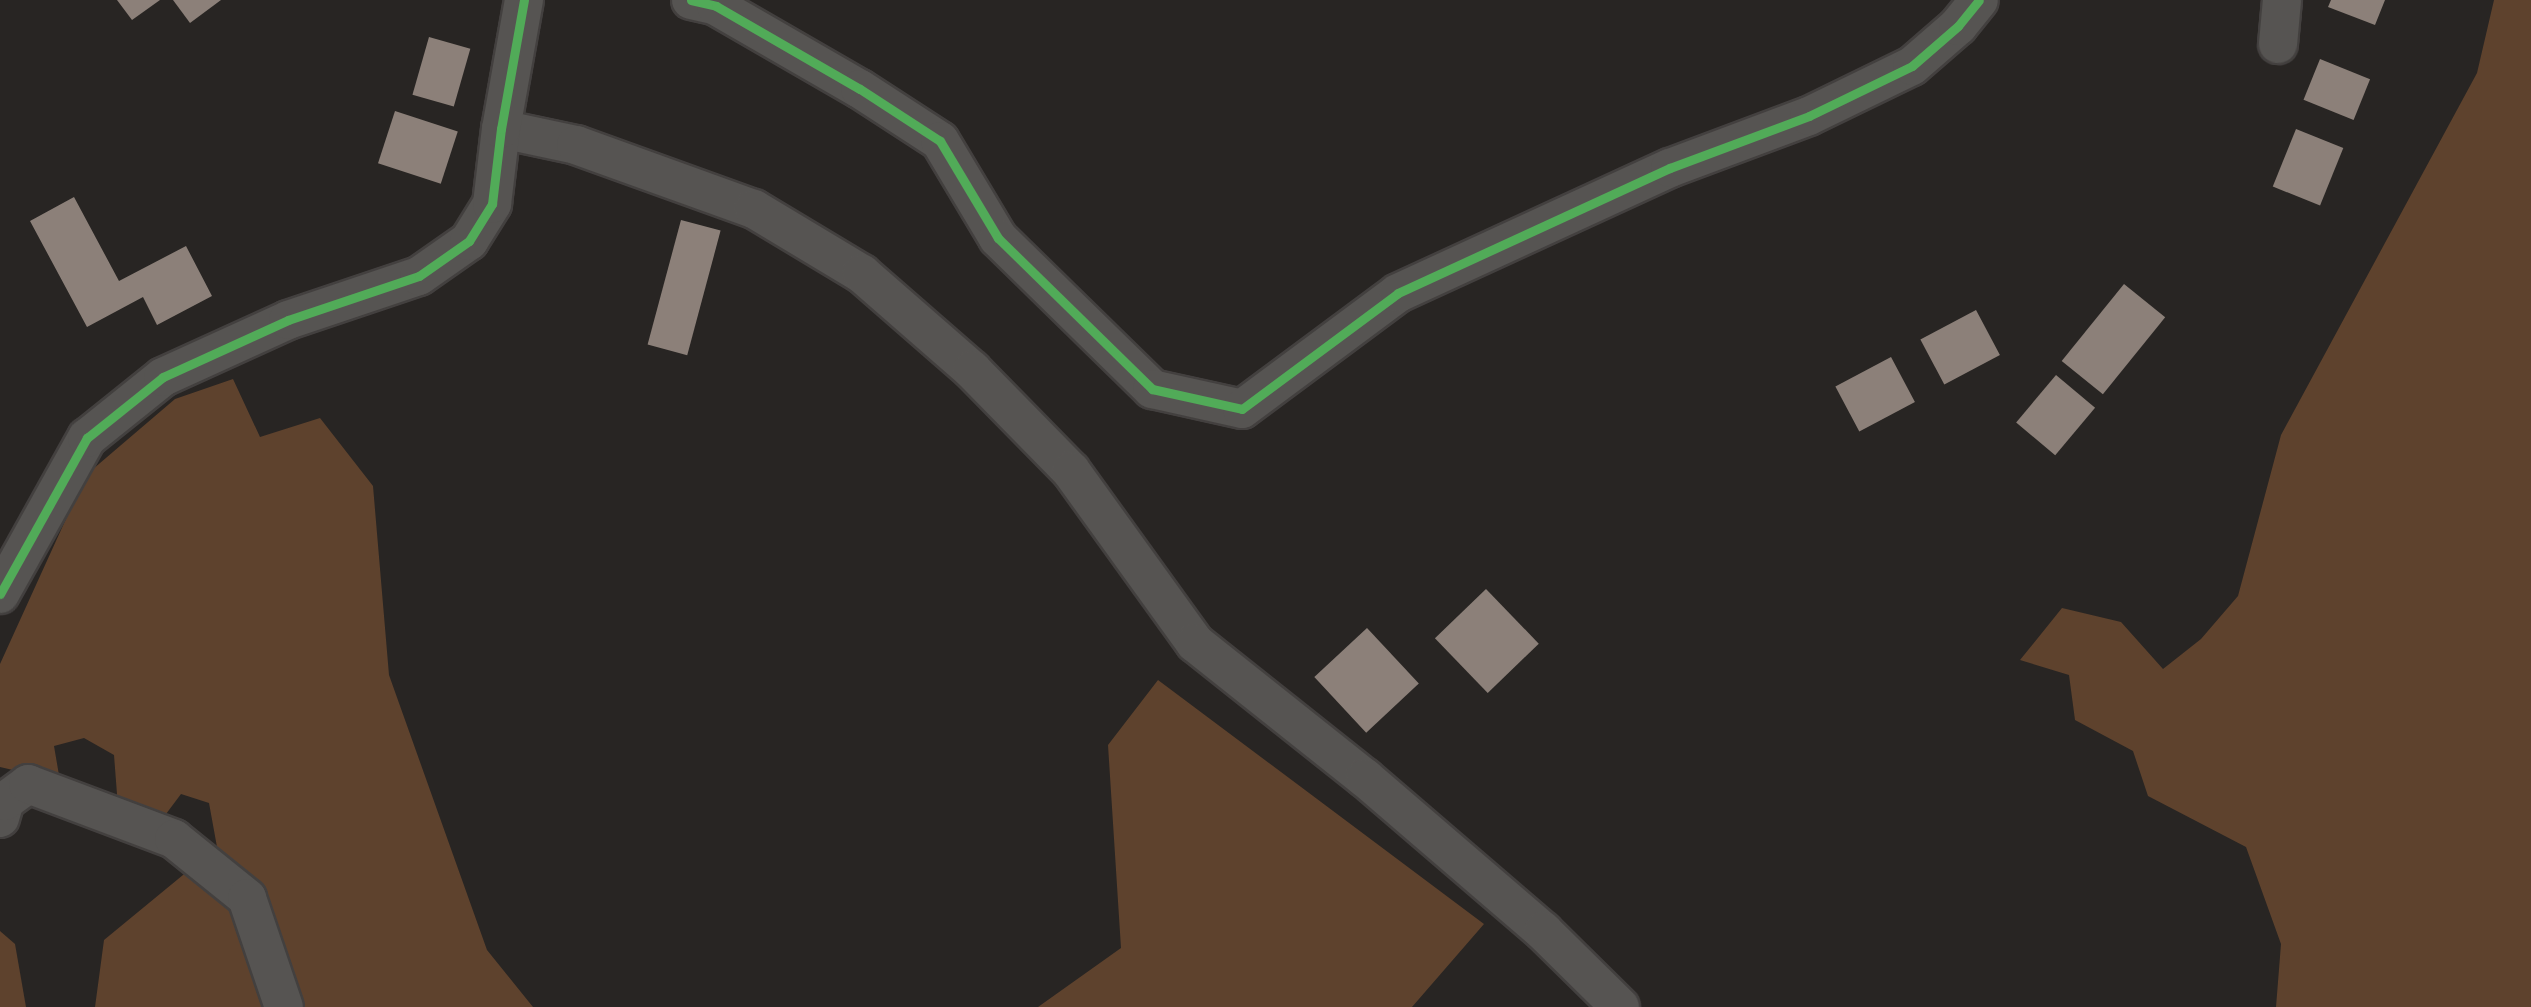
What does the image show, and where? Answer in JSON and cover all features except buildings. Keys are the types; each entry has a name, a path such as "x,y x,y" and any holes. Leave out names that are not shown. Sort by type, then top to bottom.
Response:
{"street":[{"path":"0,594 87,438 163,377 288,320 419,276 469,241 492,204 501,129 524,0"},
{"path":"691,0 716,6 860,89 940,141 998,238 1076,318 1152,389 1242,409 1398,293 1670,168 1809,116 1912,66 1958,26 1979,0"},
{"path":"2278,44 2282,0"},
{"path":"501,129 576,145 754,209 862,274 972,370 1070,471 1195,643 1376,787 1543,931 1620,1007"},
{"path":"0,818 5,801 29,783 174,839 247,898 284,1007"}],"shaded area":[{"path":"2494,0 2531,0 2531,1007 2276,1007 2281,944 2246,847 2148,796 2133,751 2075,720 2069,675 2020,660 2062,608 2121,622 2163,669 2201,639 2238,596 2281,435 2477,73"},
{"path":"233,379 260,437 320,418 373,486 389,675 487,950 533,1007 95,1007 104,940 217,847 209,803 181,794 163,818 118,807 114,755 84,738 54,746 60,781 0,767 0,664 86,475 175,399"},
{"path":"1158,680 1484,924 1412,1007 1038,1007 1121,948 1108,745"},
{"path":"0,931 15,944 26,1007 0,1007"}],"cycle path":[{"path":"0,594 87,438 163,377 288,320 419,276 469,241 492,204 501,129 524,0"},
{"path":"691,0 716,6 860,89 940,141 998,238 1152,389 1242,409 1398,293 1670,168 1809,116 1912,66 1958,26 1979,0"}]}
